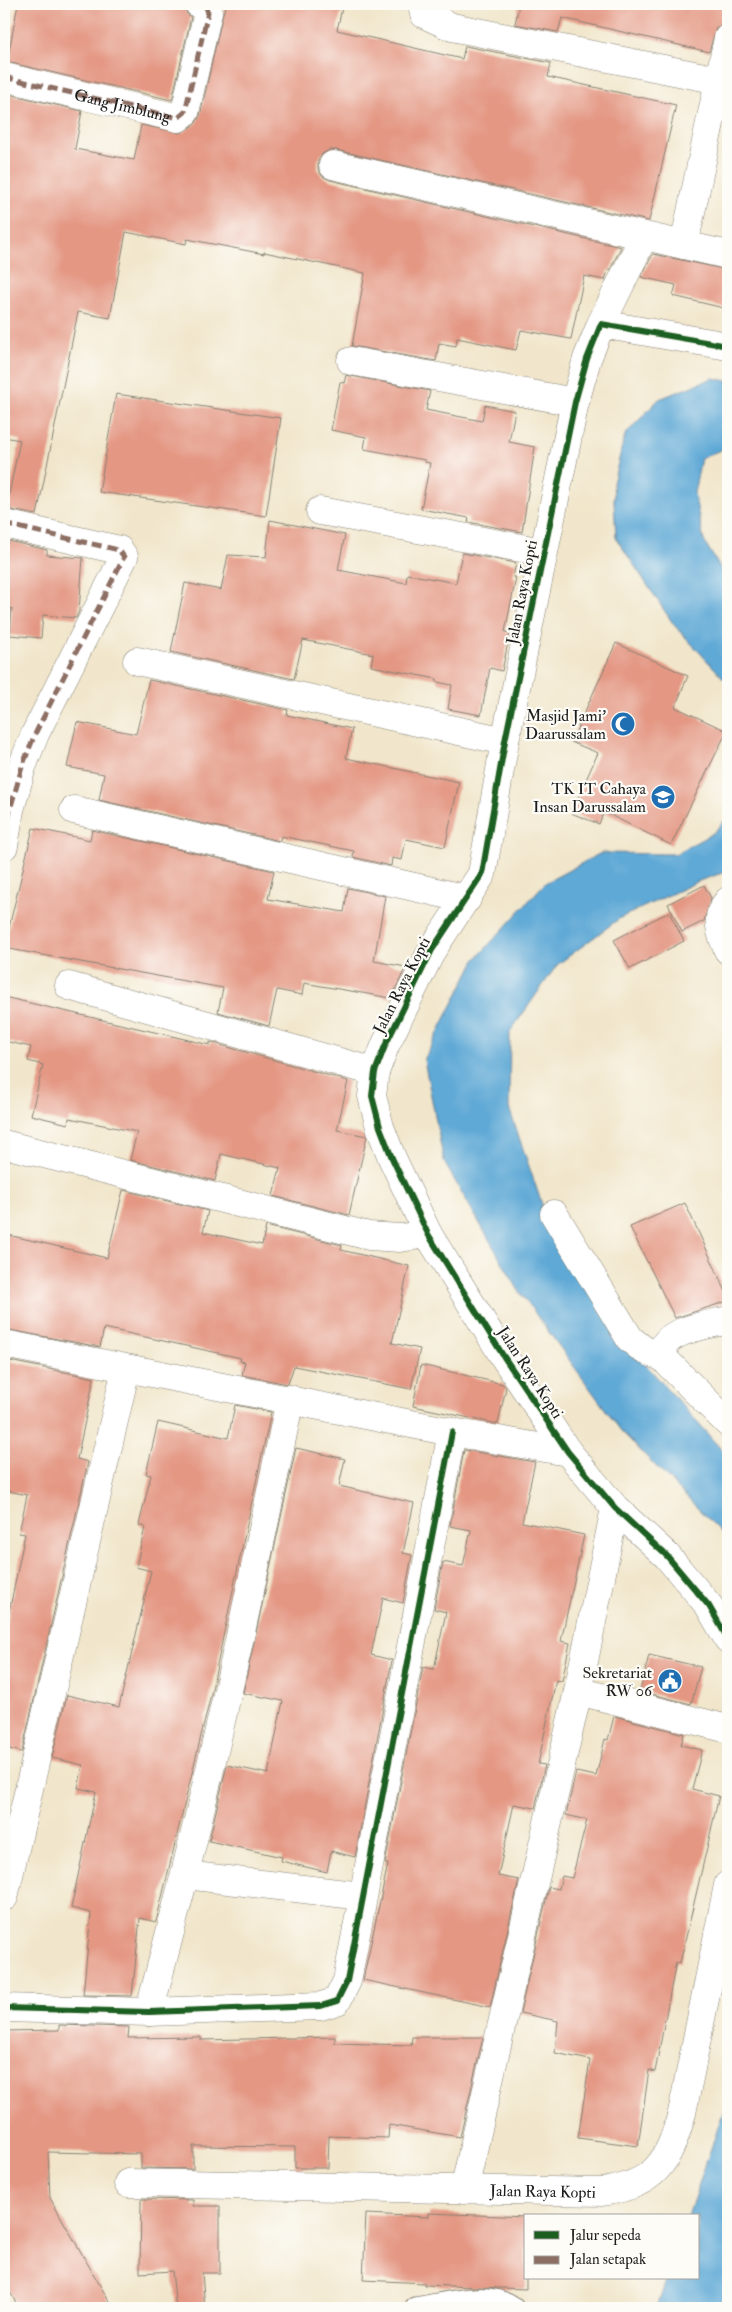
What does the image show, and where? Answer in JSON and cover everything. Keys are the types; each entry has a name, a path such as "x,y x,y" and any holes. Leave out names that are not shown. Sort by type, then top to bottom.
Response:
{"street":[{"name":"Gang Jimblung","path":"4,78 178,118 185,112 208,12 205,6 199,4"},
{"path":"422,4 424,14 452,27 719,80"},
{"path":"684,246 728,38"},
{"path":"333,165 728,255"},
{"name":"Jalan Raya Kopti","path":"644,236 600,324 575,402 505,741 482,874 432,950 375,1072 372,1096 380,1128 428,1234 504,1357 568,1452 615,1508 667,1556 710,1606 728,1639"},
{"path":"600,324 728,346"},
{"path":"351,361 575,402"},
{"path":"320,510 543,552"},
{"path":"4,524 119,550 124,557 31,742 10,810 4,846"},
{"path":"137,660 505,741"},
{"path":"74,810 467,899"},
{"path":"728,901 723,907 720,927 728,950"},
{"path":"69,986 375,1072"},
{"path":"4,1144 370,1236 400,1238 428,1234"},
{"path":"554,1214 630,1339 644,1350 664,1358 728,1423"},
{"path":"664,1358 665,1344 672,1336 728,1320"},
{"path":"4,1344 452,1432 568,1452"},
{"path":"4,1897 126,1368"},
{"path":"149,2012 186,1875 252,1587 290,1399"},
{"path":"4,2008 149,2012 321,2006 336,2001 347,1981 452,1432"},
{"path":"464,2190 578,1691 615,1508"},
{"path":"578,1691 728,1729"},
{"path":"186,1875 362,1896"},
{"name":"Jalan Raya Kopti","path":"128,2183 602,2192 626,2189 646,2180 661,2164 675,2139 682,2113 728,1885"}],"lane":[{"path":"414,2308 474,2299 505,2302 513,2308"}],"water":[{"path":"713,378 728,381 728,447 701,458 694,493 704,541 728,581 728,683 674,625 616,538 613,483 625,435 659,399"},
{"path":"728,817 728,871 699,881 620,918 557,965 510,1032 509,1108 545,1213 616,1331 728,1457 728,1539 621,1431 519,1291 444,1162 424,1060 475,960 545,883 601,853 675,854 713,833"},
{"path":"728,2098 728,2308 657,2308 666,2280 700,2280 700,2214 689,2214"}],"building":[{"path":"18,4 184,5 187,14 191,17 172,100 7,62"},
{"path":"227,4 343,4 337,30 462,59 465,46 551,63 548,77 676,105 649,221 336,150 329,150 322,154 318,161 318,169 322,176 330,180 621,247 610,270 608,270 605,280 584,276 571,339 521,330 516,350 457,338 456,346 439,343 436,361 352,346 365,273 264,252 264,254 187,239 186,244 126,232 110,318 78,312 37,515 6,509 20,440 4,437 4,93 82,111 75,149 134,160 141,125 181,133 195,124 200,116 223,13"},
{"path":"519,4 728,4 728,23 716,28 709,52 562,18 558,32 515,24"},
{"path":"653,254 728,270 728,309 673,296 676,285 641,277"},
{"path":"346,375 430,391 426,410 482,421 485,405 515,411 509,442 535,447 522,532 468,522 469,518 421,509 430,463 425,462 425,460 364,449 366,437 331,430 340,382 344,383"},
{"path":"116,394 281,418 266,516 99,492"},
{"path":"270,520 345,535 338,570 406,583 407,574 456,583 462,553 516,563 513,577 516,578 505,632 510,633 502,671 490,668 481,715 448,709 452,685 437,682 437,679 371,666 373,654 303,640 294,679 171,652 185,583 221,590 228,555 266,557"},
{"path":"4,540 47,550 47,555 83,558 79,611 76,618 43,615 41,638 10,635 12,608 4,607"},
{"path":"616,643 688,676 675,707 727,731 671,845 604,812 599,824 571,813 598,753 571,742"},
{"path":"149,680 288,710 287,715 352,729 346,758 459,782 445,847 406,839 402,860 392,858 391,866 353,857 354,851 281,836 280,841 99,800 104,774 67,767 77,722 136,734"},
{"path":"33,828 90,840 92,830 274,871 268,899 344,912 348,888 385,896 374,961 406,967 391,998 304,983 302,995 277,990 269,1026 218,1012 223,988 4,948"},
{"path":"704,885 711,898 704,921 682,932 668,904"},
{"path":"669,912 684,941 630,969 614,940"},
{"path":"4,997 210,1045 210,1042 348,1081 337,1130 367,1136 349,1215 273,1196 280,1168 221,1154 215,1181 130,1160 137,1132 69,1118 68,1124 31,1115 43,1065 28,1061 31,1047 4,1041"},
{"path":"123,1190 208,1211 203,1232 262,1245 266,1226 342,1245 341,1250 409,1266 392,1343 420,1349 411,1389 294,1366 288,1384 242,1375 245,1362 240,1361 241,1358 104,1328 100,1347 4,1329 4,1234 107,1258"},
{"path":"685,1203 728,1296 728,1301 675,1318 630,1227"},
{"path":"4,1360 94,1378 77,1459 88,1462 22,1752 4,1748 4,1637 25,1534 19,1533 27,1495 4,1490"},
{"path":"421,1365 503,1384 506,1388 498,1424 413,1406"},
{"path":"235,1405 271,1412 209,1703 156,1922 140,1918 132,1996 83,1995 91,1913 71,1908 96,1792 78,1788 83,1765 52,1758 67,1695 119,1707 151,1571 136,1567 145,1527 139,1525 151,1475 146,1474 158,1422 228,1438"},
{"path":"296,1448 345,1459 339,1486 414,1503 403,1553 412,1555 403,1603 383,1598 371,1655 392,1660 355,1857 331,1851 327,1872 281,1861 282,1857 209,1841 227,1765 268,1774 283,1701 243,1693"},
{"path":"464,1450 535,1462 522,1522 584,1535 561,1641 570,1643 562,1681 556,1680 538,1764 545,1765 535,1808 514,1804 498,1876 519,1880 490,2007 363,1980 388,1864 385,1864 423,1667 434,1669 446,1612 434,1609 443,1562 463,1566 471,1530 450,1526"},
{"name":"Sekretariat RW 06","path":"649,1655 701,1667 691,1704 640,1691"},
{"path":"614,1716 684,1734 681,1745 702,1750 692,1789 719,1796 680,1963 676,1962 655,2072 649,2070 638,2146 578,2138 590,2060 555,2053 558,2021 520,2013 549,1887 559,1889 562,1876 572,1878 587,1820 566,1815 576,1772 596,1776 605,1739 608,1740"},
{"path":"59,2025 129,2027 128,2038 201,2037 201,2040 335,2037 335,2043 411,2045 412,2037 483,2037 460,2137 389,2125 388,2138 329,2136 328,2168 295,2168 295,2147 193,2146 193,2169 141,2168 141,2154 48,2152 50,2198 113,2308 19,2308 4,2282 4,2031 59,2030"},
{"path":"141,2199 193,2200 193,2206 220,2206 220,2273 202,2273 205,2308 176,2308 172,2271 140,2273"},
{"path":"428,2213 524,2217 524,2280 526,2280 526,2289 425,2285 425,2283 363,2280 366,2214 428,2217"}],"marked path":[{"path":"4,77 178,118 185,112 208,12 205,6 199,4"},
{"path":"4,524 119,550 124,557 35,734 22,767 10,810 4,846"}],"cycle path":[{"path":"728,346 601,324 587,359 575,402 505,741 482,874 432,950 385,1046 375,1072 372,1096 380,1127 392,1158 428,1234 504,1357 568,1452 615,1508 667,1556 709,1606 728,1639"},
{"path":"4,2008 149,2012 321,2006 337,2001 347,1981 452,1432"}],"place":[{"name":"Masjid Jami' Daarussalam","path":"623,724"},
{"name":"TK IT Cahaya Insan Darussalam","path":"663,797"},
{"name":"Sekretariat RW 06","path":"670,1681"}]}
